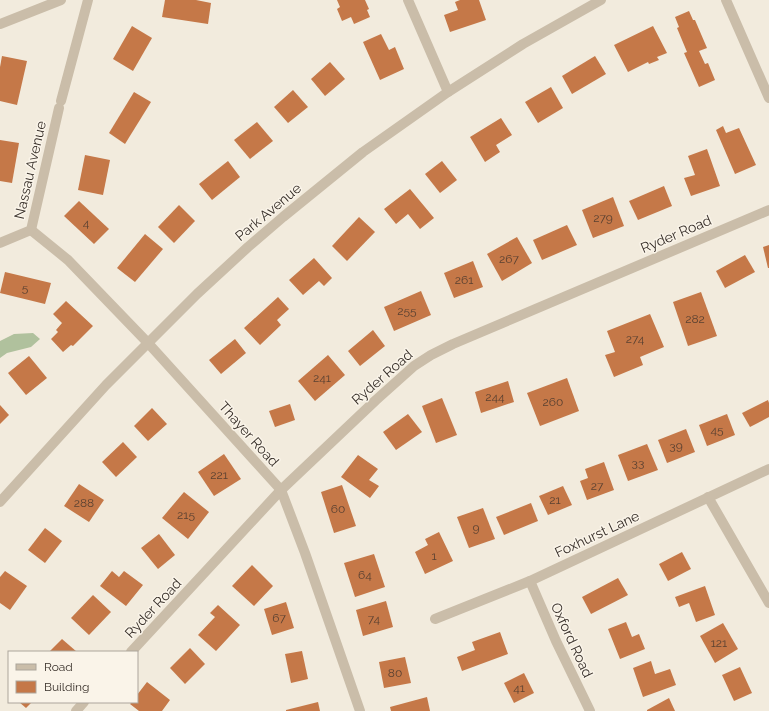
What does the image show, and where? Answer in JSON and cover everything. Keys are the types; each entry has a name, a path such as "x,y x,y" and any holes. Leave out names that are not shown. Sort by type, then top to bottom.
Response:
{"street":[{"path":"0,24 61,0"},
{"name":"Nassau Avenue","path":"0,243 31,230 60,104 88,0"},
{"path":"408,0 448,92"},
{"name":"Park Avenue","path":"0,502 106,385 197,294 248,246 363,152 448,92 523,44 601,0"},
{"path":"726,0 769,98"},
{"name":"Ryder Road","path":"132,651 281,490 381,395 414,366 431,355 453,344 769,210"},
{"name":"Thayer Road","path":"31,230 68,260 148,343 281,490 305,553 360,711"},
{"name":"Foxhurst Lane","path":"435,619 530,581 769,469"},
{"path":"708,497 769,603"},
{"name":"Oxford Road","path":"530,581 556,641 590,711"},
{"path":"76,711 83,703"}],"green space":[{"path":"33,333 40,339 31,347 7,353 0,358 0,341 14,334"}],"building":[{"path":"165,0 196,0 211,3 208,24 162,17"},
{"path":"337,0 365,0 369,9 367,10 370,17 354,24 351,17 342,21 337,9 340,7"},
{"path":"460,0 479,0 486,20 450,32 444,15 458,10 455,2"},
{"path":"689,11 693,20 695,20 707,48 699,51 705,64 708,63 715,80 699,87 684,53 687,52 677,28 679,27 675,17"},
{"path":"132,26 152,38 133,71 113,59"},
{"path":"653,26 667,53 657,57 659,60 649,64 648,62 628,72 614,45"},
{"path":"381,34 389,50 395,47 404,69 380,80 363,42"},
{"path":"2,56 27,61 17,105 0,101 0,67"},
{"path":"595,56 606,74 572,94 562,76"},
{"path":"330,62 345,79 325,96 311,79"},
{"path":"551,87 563,108 538,123 525,102"},
{"path":"293,90 308,107 288,123 274,107"},
{"path":"134,92 151,102 125,144 109,133"},
{"path":"501,118 512,135 496,145 500,152 485,162 470,137"},
{"path":"257,122 273,141 250,159 234,140"},
{"path":"723,126 726,133 739,128 756,165 735,174 716,130"},
{"path":"0,140 19,143 12,183 0,181"},
{"path":"707,149 720,186 691,196 684,178 695,175 688,156"},
{"path":"85,155 110,160 103,195 78,190"},
{"path":"228,161 240,177 212,200 199,184"},
{"path":"442,161 457,180 440,193 425,174"},
{"path":"664,186 672,206 638,220 629,201"},
{"path":"410,189 434,218 420,229 408,214 396,224 384,209"},
{"path":"613,197 624,226 593,238 582,210"},
{"path":"79,201 109,229 94,244 64,216"},
{"path":"179,205 195,221 174,243 158,227"},
{"path":"359,217 375,232 347,261 332,246"},
{"path":"567,225 577,245 542,260 533,240"},
{"path":"145,234 163,249 135,282 117,268"},
{"path":"517,237 532,263 502,281 487,254"},
{"path":"769,245 769,268 768,268 763,247"},
{"path":"745,255 755,272 725,288 716,271"},
{"path":"314,258 332,278 324,286 319,281 303,295 289,280"},
{"path":"473,261 483,287 454,298 444,273"},
{"path":"5,272 51,283 45,304 0,293"},
{"path":"421,291 431,315 394,331 384,307"},
{"path":"701,292 717,336 688,346 673,302"},
{"path":"278,297 289,309 277,320 281,325 260,345 244,328"},
{"path":"66,301 93,326 73,346 71,345 63,352 51,339 58,332 56,330 62,323 53,314"},
{"path":"650,314 664,347 640,357 643,365 614,377 605,355 615,352 607,331"},
{"path":"373,330 385,346 360,366 348,351"},
{"path":"235,339 246,353 221,374 209,360"},
{"path":"328,355 345,375 315,401 298,381"},
{"path":"29,356 47,378 26,395 8,373"},
{"path":"567,378 579,411 540,426 527,393"},
{"path":"508,381 514,402 481,413 475,392"},
{"path":"442,398 457,435 436,443 422,406"},
{"path":"768,400 769,417 750,427 742,413"},
{"path":"290,404 295,420 275,427 269,411"},
{"path":"0,405 9,415 0,424"},
{"path":"152,408 167,424 148,441 134,426"},
{"path":"408,414 422,432 396,450 383,432"},
{"path":"727,414 735,435 707,446 699,425"},
{"path":"686,429 695,452 667,463 658,440"},
{"path":"123,442 137,457 116,477 102,462"},
{"path":"647,444 658,470 628,481 618,455"},
{"path":"224,454 241,479 214,496 198,472"},
{"path":"358,455 378,469 369,480 379,486 370,498 341,477"},
{"path":"604,462 614,490 587,500 580,481 588,478 585,469"},
{"path":"79,484 104,500 89,522 64,506"},
{"path":"342,485 356,526 334,533 321,492"},
{"path":"563,486 572,505 548,515 539,496"},
{"path":"184,492 209,512 188,539 162,518"},
{"path":"531,503 538,521 504,535 496,517"},
{"path":"483,508 495,539 469,548 457,517"},
{"path":"45,528 62,541 45,563 28,550"},
{"path":"439,532 453,561 425,574 415,552 428,545 425,539"},
{"path":"159,534 175,555 158,569 141,548"},
{"path":"682,552 691,569 668,581 659,564"},
{"path":"374,554 385,587 355,597 344,563"},
{"path":"252,565 273,586 254,606 232,586"},
{"path":"5,571 27,586 10,610 0,603 0,577"},
{"path":"112,571 119,577 124,571 143,585 126,606 100,586"},
{"path":"618,578 628,595 591,614 582,597"},
{"path":"705,586 715,615 696,622 689,603 679,607 675,597"},
{"path":"93,595 111,612 89,635 71,618"},
{"path":"386,601 393,627 363,636 356,610"},
{"path":"286,602 294,628 272,635 264,609"},
{"path":"218,605 240,625 216,651 198,635 215,617 210,613"},
{"path":"626,622 632,637 639,634 645,649 620,659 608,629"},
{"path":"723,623 738,649 715,663 700,636"},
{"path":"500,632 508,654 462,671 457,657 475,650 472,642"},
{"path":"62,639 76,651 50,651"},
{"path":"190,648 205,664 185,684 170,668"},
{"path":"302,651 308,679 291,683 285,654"},
{"path":"405,657 411,683 384,688 379,662"},
{"path":"651,661 655,674 670,669 676,685 643,697 633,668"},
{"path":"740,667 752,693 734,701 722,675"},
{"path":"524,673 534,693 514,703 504,683"},
{"path":"147,682 170,700 162,711 139,711 130,704 138,703 138,694"},
{"path":"427,697 430,711 391,711 390,707"},
{"path":"669,698 675,711 647,711 647,710"},
{"path":"318,702 320,711 286,711 286,710"},
{"path":"20,703 31,703 26,708"}]}
